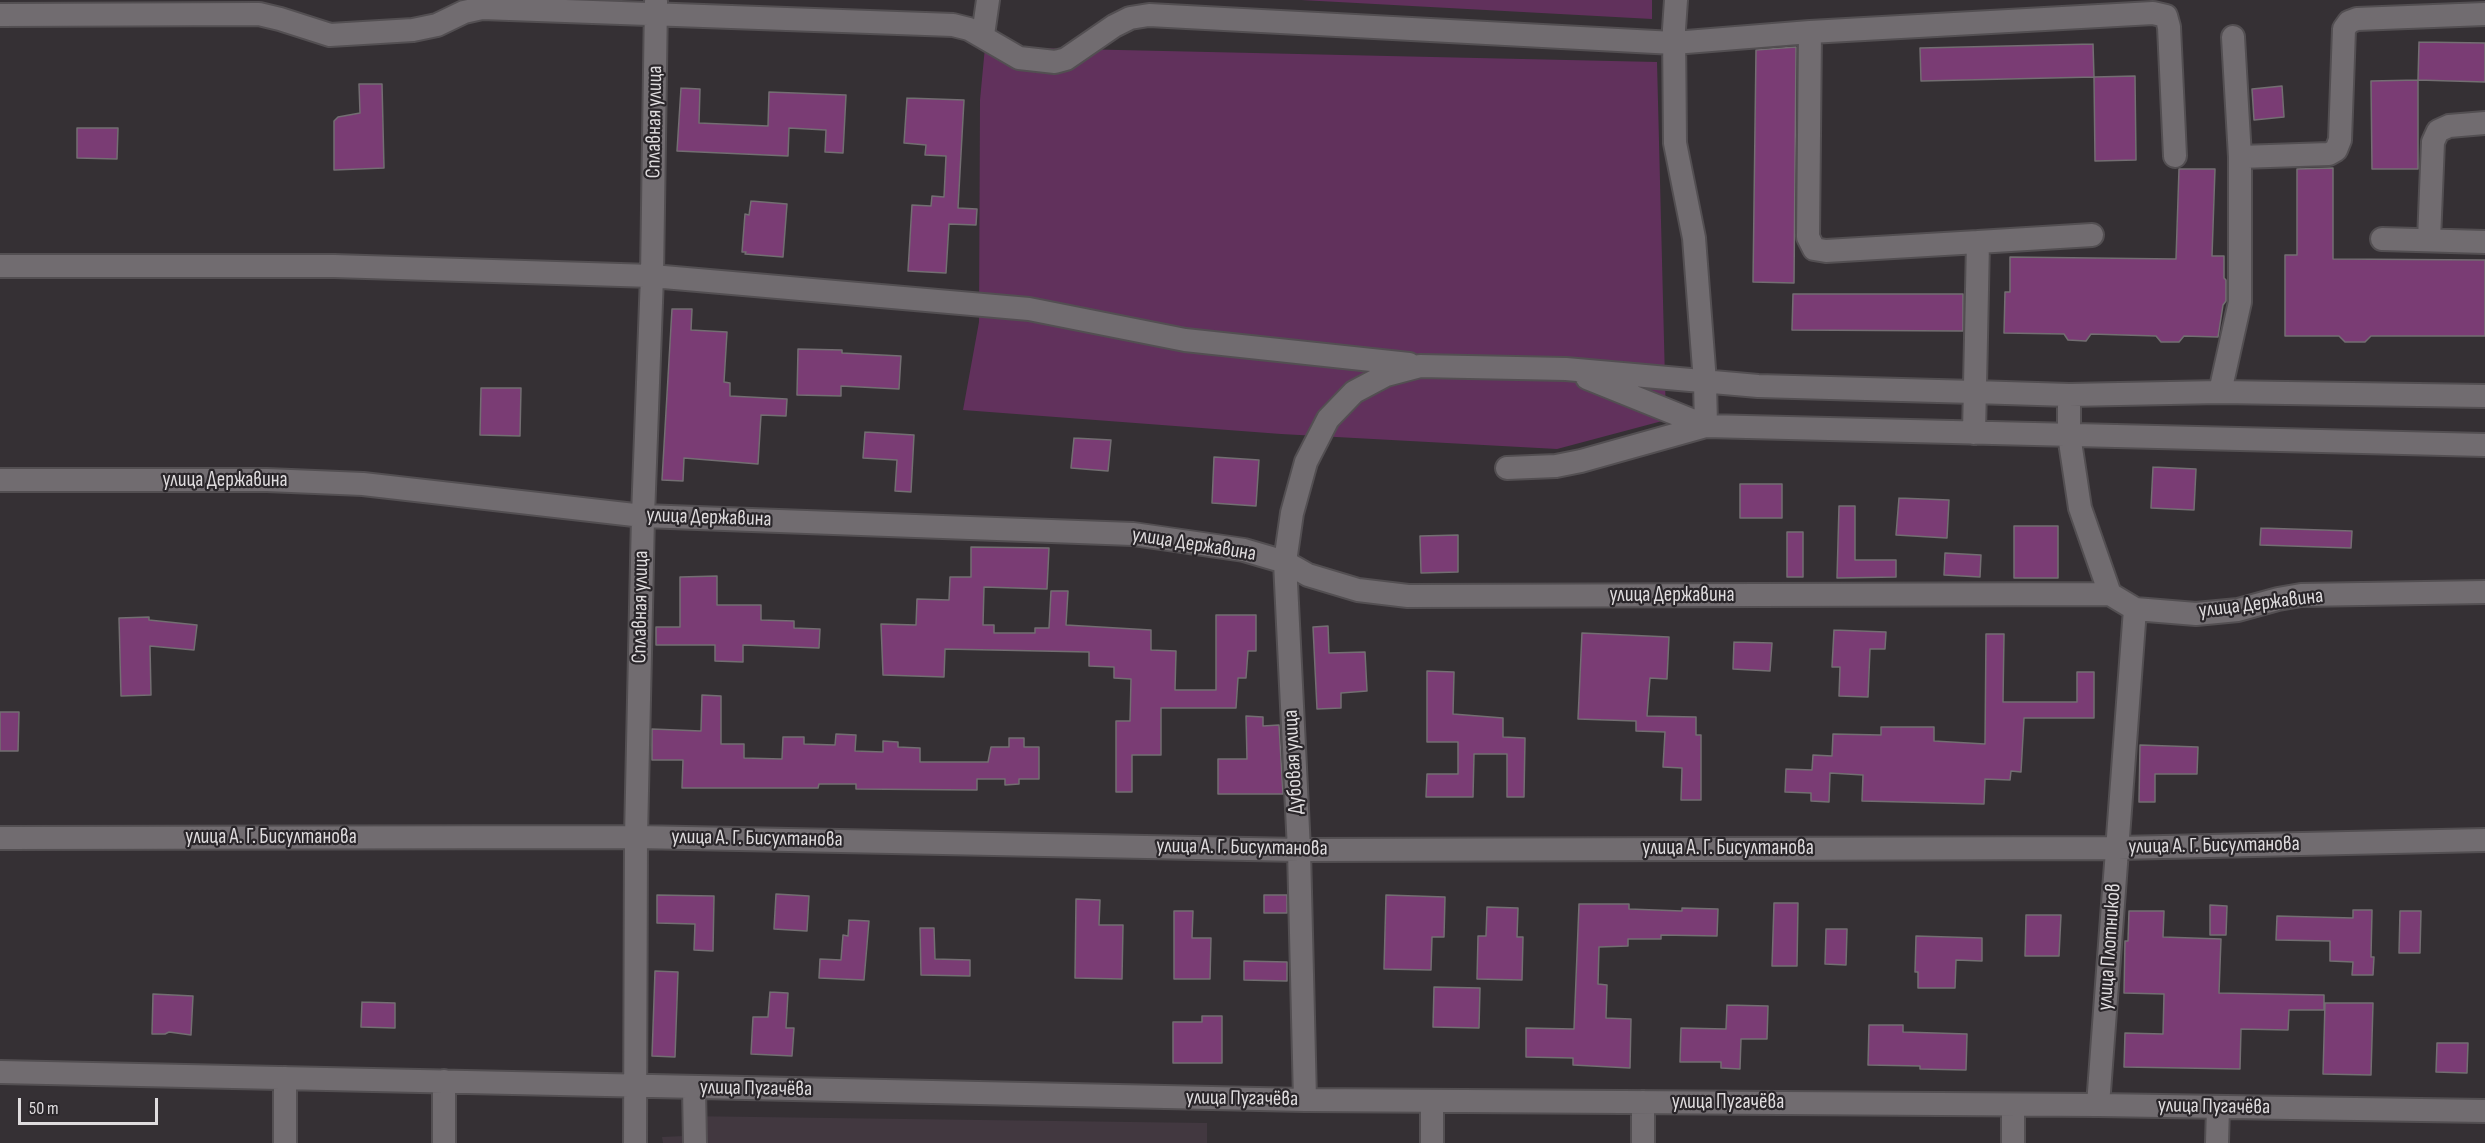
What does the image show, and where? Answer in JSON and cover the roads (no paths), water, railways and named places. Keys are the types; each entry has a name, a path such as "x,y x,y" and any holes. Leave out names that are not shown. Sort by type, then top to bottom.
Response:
{"street":[{"path":"983,35 988,0"},
{"path":"1676,0 1675,143 1694,238 1706,382 1706,426"},
{"path":"0,15 259,14 330,35 413,30 437,25 464,12 482,8 656,7 953,25 969,28 1019,58 1055,62 1066,59 1114,26 1131,18 1149,15 1674,43 1809,32 2153,13 2166,16 2169,27 2175,156"},
{"name":"Сплавная улица","path":"635,1143 636,837 643,516 652,276 656,7"},
{"path":"2240,157 2329,154 2336,150 2340,140 2344,29 2349,22 2485,14"},
{"path":"1809,32 1808,237 1814,249 1826,251 2092,235"},
{"path":"2220,392 2240,302 2240,157 2233,37"},
{"path":"2429,240 2433,142 2438,130 2449,126 2485,123"},
{"path":"2382,239 2485,242"},
{"path":"1974,433 1978,242"},
{"path":"0,266 334,266 652,276 1029,309 1185,340 1420,366 1566,369 1758,386 2069,395 2220,392 2485,396"},
{"name":"Дубовая улица","path":"1305,1100 1299,850 1285,562 1292,513 1306,462 1328,419 1354,392 1386,375 1420,366"},
{"path":"1566,369 1706,426"},
{"path":"2069,395 2069,435 2080,508 2110,594"},
{"path":"1508,468 1556,466 1581,462 1706,426 2485,445"},
{"name":"улица Державина","path":"0,480 267,480 363,484 643,516 1133,534 1244,550 1285,562 1308,575 1358,590 1408,596 2110,594 2135,609 2196,614 2238,610 2278,598 2301,595 2485,592"},
{"name":"улица Плотников","path":"2098,1105 2135,609"},
{"name":"улица А. Г. Бисултанова","path":"0,838 636,837 1299,850 2118,848 2485,840"},
{"name":"улица Пугачёва","path":"0,1072 1305,1100 2485,1110"},
{"path":"285,1078 285,1143"},
{"path":"444,1081 444,1143"},
{"path":"694,1088 695,1143"},
{"path":"1432,1101 1432,1143"},
{"path":"1643,1102 1643,1143"},
{"path":"2013,1105 2013,1143"},
{"path":"2217,1143 2218,1107"}]}
